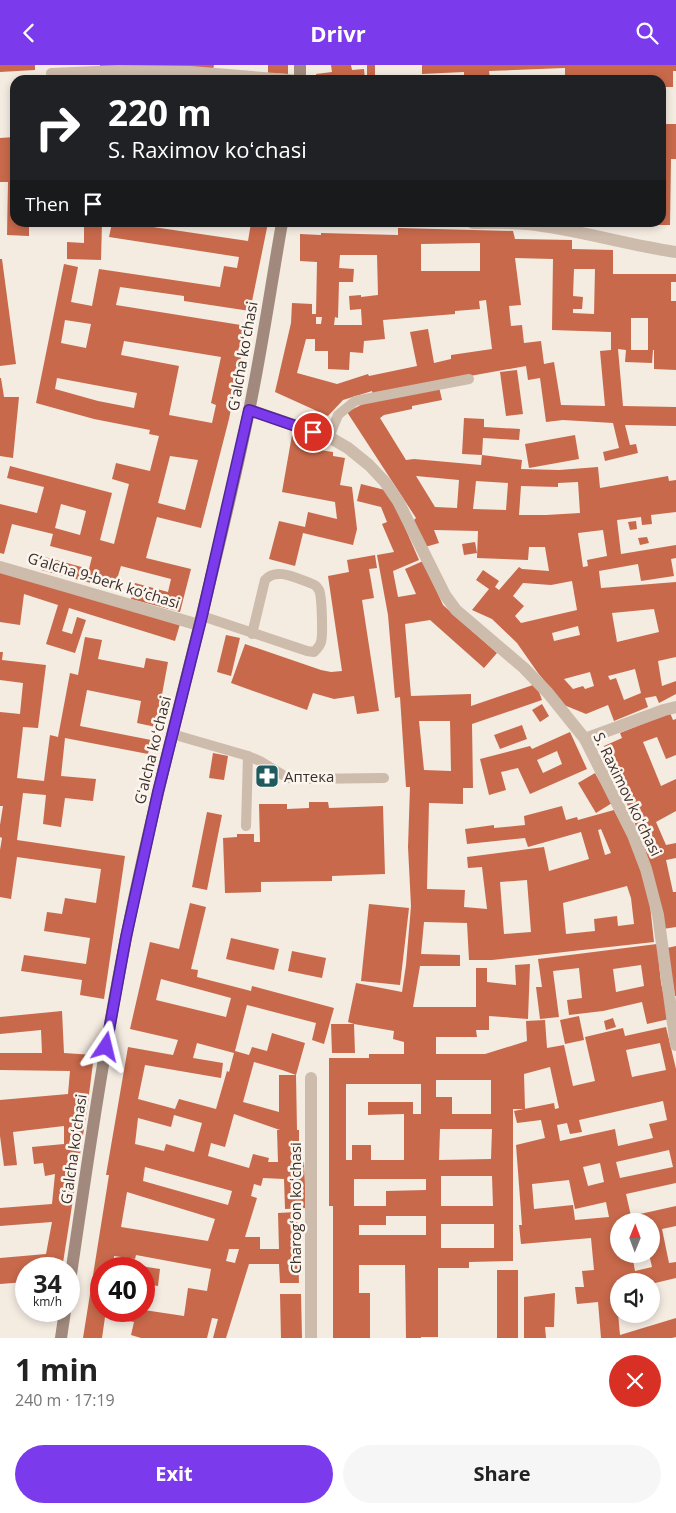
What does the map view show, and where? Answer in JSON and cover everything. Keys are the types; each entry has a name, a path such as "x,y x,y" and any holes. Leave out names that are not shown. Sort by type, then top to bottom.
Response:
{"street":[{"name":"Gʻalcha koʻchasi","path":"74,1257 99,1084 123,957 158,792 249,410 281,227"},
{"path":"545,227 676,252"},
{"name":"S. Raximov koʻchasi","path":"249,410 329,437 369,465 385,482 398,501 445,595 456,610 524,668 548,693 585,739 633,835 646,869 658,915 676,1045"},
{"name":"Gʼalcha 9-berk koʼchasi","path":"0,567 200,621"},
{"path":"585,739 676,707"},
{"name":"Charogʻon koʻchasi","path":"311,1078 311,1338"},
{"path":"61,1338 63,1322"}],"lane":[{"path":"51,73 118,70 191,71 239,75"},
{"path":"329,437 338,415 355,401 469,379"},
{"path":"200,621 314,652 321,643 322,636 321,598 315,585 277,573 269,575 265,580 252,634"},
{"path":"172,734 248,756 288,778 384,778"},
{"path":"246,826 248,756"}],"building":[{"path":"0,65 35,65 35,70 0,72"},
{"path":"100,65 214,65 213,70 100,67"},
{"path":"268,65 288,65 288,74 268,73"},
{"path":"331,65 351,65 352,70 364,69 365,75 316,74 332,72"},
{"path":"367,65 375,65 375,75 367,75"},
{"path":"422,65 676,65 676,71 673,71 673,87 666,87 666,75 565,75 565,68 489,71 489,75 464,75 464,72 422,74"},
{"path":"666,124 676,124 676,159 671,159 670,225 666,225"},
{"path":"10,137 10,227 29,227 29,236 7,235 8,182 0,182 0,138"},
{"path":"84,227 102,227 101,260 67,259 67,242 84,243"},
{"path":"111,227 153,227 248,241 250,227 267,227 250,311 184,301 184,296 120,287 116,305 247,326 229,419 201,528 157,517 146,558 191,569 180,612 131,599 135,583 168,592 171,579 121,566 114,589 41,570 45,557 89,569 92,557 50,546 53,534 12,524 4,554 0,553 0,504 37,513 44,487 7,478 10,466 112,493 100,540 114,544 129,484 112,479 116,463 150,471 159,436 149,434 150,430 94,419 36,403 64,264 78,267 71,302 92,306 99,269 220,287 224,266 237,268 239,257 109,237","holes":["65,320 91,324 86,348 61,343","124,341 221,357 211,403 216,405 212,423 169,415 179,366 121,355","57,378 137,393 134,408 98,401 55,389","170,456 198,460 185,510 158,503","61,504 86,511 80,535 55,528"]},
{"path":"398,228 513,231 515,239 572,240 572,249 613,250 613,274 676,274 676,282 671,282 671,301 676,301 676,370 654,369 654,350 652,363 625,362 626,350 618,349 623,406 676,407 676,426 625,425 630,445 636,444 638,453 605,461 603,452 619,448 613,423 563,420 546,422 540,378 528,380 526,366 373,395 372,391 343,400 328,416 275,392 291,323 292,303 312,304 312,314 316,314 317,262 300,261 300,234 398,235","holes":["480,243 480,271 421,271 421,244","340,255 377,255 378,295 349,296 350,310 361,309 362,325 334,325 335,317 338,318 339,282 353,282 354,269 339,268","515,258 553,259 552,330 611,332 611,350 600,351 605,406 561,405 554,362 544,364 541,341 524,343 522,325 511,326 509,306 521,305","574,269 595,269 594,314 573,313 573,309 582,309 583,297 573,296","486,300 492,349 451,355 451,359 434,363 428,329 410,332 417,366 369,376 368,374 337,384 297,373 306,339 315,339 315,351 328,351 328,369 349,370 350,352 363,353 364,341 385,339 383,320 455,314 455,311 480,309 479,301","316,317 322,317 321,324 316,324","631,318 648,318 648,350 631,350"]},
{"path":"0,259 2,259 16,364 0,366"},
{"path":"517,370 523,414 506,416 500,372"},
{"path":"0,378 4,397 19,397 13,458 0,456"},
{"path":"439,387 442,400 412,406 412,409 384,415 380,418 406,460 414,459 481,465 482,455 522,460 521,469 559,470 598,467 600,488 668,476 669,481 676,480 676,512 651,515 652,524 642,525 641,517 617,520 621,554 676,545 676,558 671,559 674,576 641,581 638,564 599,571 601,588 676,582 676,657 658,661 662,686 676,681 676,694 659,703 656,696 645,698 648,707 614,721 608,705 586,714 564,705 517,643 492,619 472,610 489,589 476,580 483,570 499,581 495,587 499,590 519,567 522,569 549,571 545,547 529,547 528,560 477,558 478,531 434,530 439,543 425,547 414,520 416,518 347,412 373,399","holes":["416,476 459,480 457,508 435,507","476,481 508,483 506,510 473,509","578,482 580,513 519,515 521,486 558,487 558,483","603,530 607,556 587,560 588,566 583,567 578,533","572,581 577,610 521,623 515,616 524,606 513,596 523,583 551,585","654,609 659,632 617,642 612,613","578,626 580,635 554,641 552,633","635,669 641,693 624,700 616,678 610,680 608,676","590,672 594,686 585,689 583,686 573,689 564,679"]},
{"path":"464,418 484,419 484,427 520,429 519,440 483,438 482,455 462,454"},
{"path":"292,435 322,440 320,450 333,452 333,456 345,458 340,485 352,487 357,529 353,545 303,533 295,566 269,559 279,521 305,527 308,512 337,519 335,502 282,492"},
{"path":"575,435 579,459 529,468 525,444"},
{"path":"361,484 389,491 419,560 393,571 398,597 416,594 405,569 423,561 443,605 497,653 484,668 430,620 405,624 411,696 471,694 471,706 536,684 542,700 472,724 473,788 463,788 463,804 429,803 427,889 465,890 464,907 487,909 482,867 468,868 467,857 544,847 549,871 589,859 581,832 528,847 525,838 467,844 465,829 494,825 494,828 525,825 524,816 562,806 566,820 577,817 578,820 614,810 633,847 649,896 654,942 492,960 469,960 467,923 424,922 421,954 460,955 460,966 420,966 413,1007 476,1007 476,968 487,968 487,982 516,985 515,965 530,964 528,1019 489,1016 489,1030 476,1030 477,1037 436,1037 436,1054 485,1054 527,1041 526,1021 545,1020 547,1048 564,1045 573,1086 595,1081 585,1037 623,1028 625,1036 666,1027 676,1069 676,1183 626,1194 630,1213 610,1213 610,1263 634,1263 635,1271 652,1267 651,1263 660,1263 660,1213 644,1213 676,1206 676,1226 662,1229 669,1263 676,1262 676,1278 660,1282 660,1273 610,1273 610,1323 619,1323 620,1335 676,1318 676,1337 601,1338 598,1302 577,1304 575,1287 584,1287 582,1271 594,1270 591,1238 521,1244 519,1225 522,1225 516,1145 545,1138 541,1120 517,1123 514,1111 524,1109 513,1109 513,1261 469,1262 469,1268 438,1268 438,1337 421,1338 406,1338 405,1265 359,1265 359,1293 370,1293 370,1338 333,1338 333,1206 329,1206 329,1058 369,1058 369,1054 404,1054 404,1042 393,1039 394,1031 348,1022 356,983 402,992 411,906 408,847 410,787 406,787 400,697 395,698 388,615 377,555 394,552 382,524 387,522 381,507 357,501","holes":["419,721 450,721 451,771 424,770","601,829 611,853 605,855 598,830","527,880 531,932 504,934 500,882","627,886 631,898 634,924 618,926 617,916 594,919 595,931 566,934 563,903","660,1043 666,1070 632,1077 626,1050","550,1067 559,1108 555,1109 554,1103 525,1109 524,1074","436,1080 491,1080 491,1114 452,1114 452,1097 436,1097","346,1084 421,1084 421,1114 413,1114 413,1102 368,1102 368,1115 404,1114 404,1160 371,1160 371,1145 352,1145 352,1160 346,1160","663,1101 667,1120 649,1124 653,1138 618,1146 615,1129 560,1141 557,1125 567,1123 570,1134 582,1132 579,1120","440,1129 492,1129 491,1159 439,1160","669,1150 673,1167 620,1178 616,1162","600,1163 604,1182 588,1186 583,1167","441,1176 492,1176 493,1206 441,1206","354,1179 426,1179 426,1190 386,1191 386,1206 354,1206","569,1180 575,1209 606,1202 609,1217 575,1220 573,1205 534,1209 532,1184","386,1216 426,1216 426,1235 359,1235 359,1225 386,1225","441,1224 494,1224 494,1248 441,1248"]},
{"path":"636,521 637,529 630,530 628,522"},
{"path":"647,537 649,543 640,545 638,538"},
{"path":"475,542 477,553 464,555 462,544"},
{"path":"375,555 377,568 369,569 374,598 362,600 379,711 357,714 354,696 334,699 313,693 307,710 231,683 245,644 321,670 331,672 342,671 328,576 349,572 347,560"},
{"path":"0,571 180,624 175,641 69,608 62,631 72,634 77,617 86,620 75,653 46,644 58,605 24,594 20,625 0,622"},
{"path":"226,635 240,638 231,676 217,672"},
{"path":"85,637 102,640 98,659 144,668 146,658 168,662 156,727 137,723 141,701 87,690 80,726 151,740 148,754 65,738 61,776 96,779 93,801 65,798 61,827 43,824 46,795 23,793 17,840 125,856 104,999 80,995 82,980 21,971 24,955 86,964 90,938 44,931 47,912 62,914 65,898 96,903 101,869 17,857 11,899 0,897 0,850 2,838 0,837 0,825 3,806 0,806 0,712 20,714 23,683 0,680 0,652 3,652 2,660 46,665 38,728 23,727 17,778 44,781 50,735 58,737 70,673 78,675"},
{"path":"542,704 549,716 540,722 532,710"},
{"path":"670,713 673,720 676,719 676,755 666,759 657,737 643,742 661,786 676,779 676,811 656,822 666,845 676,843 676,858 666,860 673,892 676,892 676,927 663,929 645,849 604,746 622,738 620,733"},
{"path":"522,725 527,739 500,749 494,735"},
{"path":"570,732 587,769 530,794 518,768 501,772 506,790 489,795 480,759 530,746 532,749","holes":["557,751 562,764 543,773 537,760"]},
{"path":"213,753 228,756 224,780 209,778"},
{"path":"595,773 612,803 596,813 578,783"},
{"path":"309,802 328,802 329,808 383,806 385,874 332,876 332,881 261,882 261,892 225,893 223,838 237,837 237,834 254,834 254,842 260,842 259,804 287,804 287,809 309,808"},
{"path":"207,812 222,815 207,890 192,887"},
{"path":"190,903 206,907 191,969 198,970 197,977 251,991 252,986 334,1008 324,1044 312,1040 316,1023 247,1005 235,1051 249,1055 252,1047 267,1051 272,1033 305,1043 296,1075 299,1162 304,1162 306,1208 285,1209 284,1179 263,1178 261,1186 254,1184 251,1196 257,1198 245,1237 260,1237 260,1249 279,1249 278,1213 297,1212 299,1283 280,1283 279,1264 249,1264 226,1338 213,1338 218,1319 212,1318 207,1338 141,1338 131,1335 134,1322 155,1322 155,1312 184,1316 188,1288 207,1291 211,1269 155,1259 155,1257 136,1255 136,1257 96,1257 109,1175 106,1175 128,1047 173,1055 178,1040 130,1029 150,942 179,949","holes":["161,979 231,998 226,1017 156,1000","197,1043 234,1053 216,1109 179,1099 175,1109 138,1099 145,1065 221,1078 223,1063 193,1058","254,1062 296,1075 279,1075 279,1112 243,1102","234,1114 280,1130 277,1130 278,1162 268,1162 269,1158 253,1154 249,1168 208,1156 211,1143 225,1147","174,1115 202,1123 194,1152 166,1144 164,1151 135,1144 138,1118 171,1127","145,1167 232,1191 228,1205 143,1181","127,1192 215,1219 208,1241 121,1227","229,1249 239,1249 235,1263 226,1261"]},
{"path":"369,904 409,908 400,985 361,981"},
{"path":"231,938 279,949 274,970 226,959"},
{"path":"657,944 661,983 669,1019 647,1024 642,1002 603,1011 569,1015 567,1000 582,998 579,968 553,971 559,1017 540,1019 536,987 542,987 538,959","holes":["641,965 644,986 616,992 613,969"]},
{"path":"676,946 676,996 675,996 667,948"},
{"path":"292,951 326,958 322,978 288,971"},
{"path":"62,1011 64,1053 94,1055 64,1257 15,1257 15,1283 0,1284 0,1258 46,1254 52,1222 0,1226 0,1208 52,1204 55,1174 45,1176 43,1163 34,1164 32,1147 64,1144 64,1126 13,1132 17,1165 4,1166 0,1136 0,1100 68,1094 70,1071 0,1070 0,1053 42,1053 41,1030 0,1034 0,1017"},
{"path":"579,1016 584,1040 565,1044 560,1020"},
{"path":"613,1018 616,1027 606,1030 604,1021"},
{"path":"331,1024 354,1024 355,1053 332,1053"},
{"path":"155,1268 160,1269 158,1286 155,1286"},
{"path":"497,1270 518,1270 518,1338 497,1338"},
{"path":"555,1293 554,1327 545,1327 546,1338 524,1338 524,1297"},
{"path":"90,1294 90,1322 104,1322 102,1338 83,1338"},
{"path":"280,1294 301,1294 302,1338 281,1338"}],"place":[{"name":"Аптека","path":"267,776"}],"route":[{"path":"106,1047 126,937 158,792 202,616 249,410 313,432"}]}
